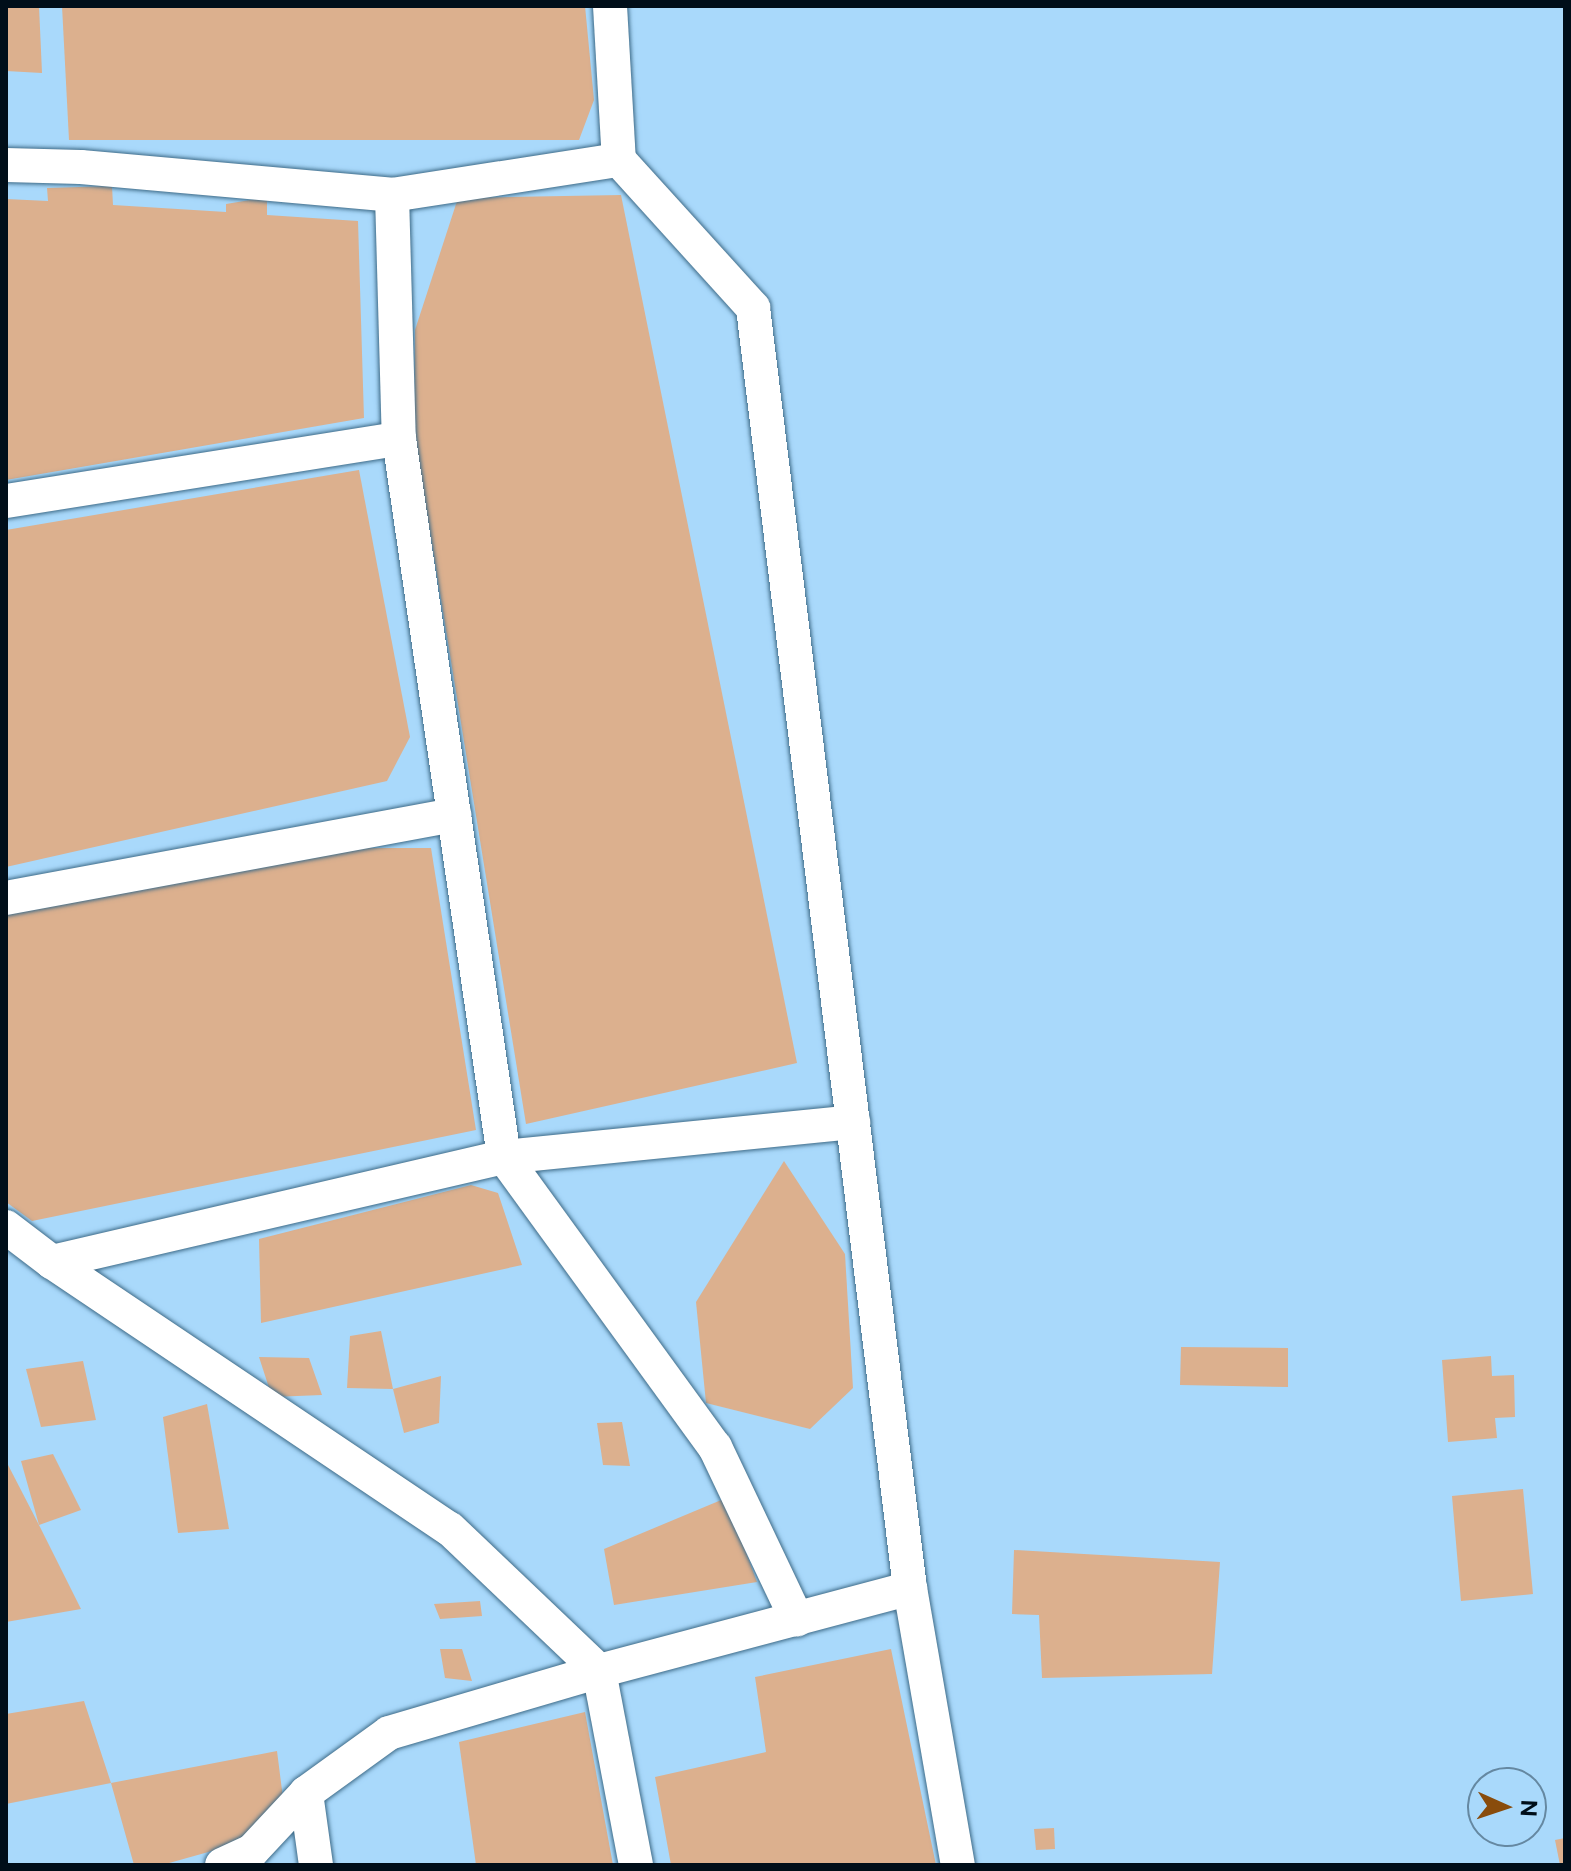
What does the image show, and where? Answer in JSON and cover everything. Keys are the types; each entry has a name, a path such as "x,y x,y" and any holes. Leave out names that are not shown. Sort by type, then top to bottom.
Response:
{"street":[{"path":"610,6 619,160 753,308 910,1588 958,1865"},
{"path":"6,165 81,167 392,195 619,160"},
{"path":"392,195 399,439 504,1157 715,1447 797,1620"},
{"path":"6,501 399,439"},
{"path":"6,898 454,815"},
{"path":"52,1262 504,1157 853,1122"},
{"path":"6,1227 52,1262 450,1529 599,1671 636,1865"},
{"path":"222,1865 252,1851 306,1793 389,1733 599,1671 910,1588"},
{"path":"306,1793 316,1865"}],"building":[{"path":"6,6 39,6 42,73 6,71"},
{"path":"62,6 585,6 594,100 579,140 69,140"},
{"path":"112,186 113,205 226,212 226,204 267,197 267,215 358,221 364,418 6,480 6,199 48,201 47,188"},
{"path":"621,195 797,1063 526,1124 414,433 415,330 458,198"},
{"path":"359,470 410,737 387,781 6,867 6,530"},
{"path":"366,848 431,848 476,1130 32,1221 6,1202 6,912"},
{"path":"784,1161 845,1254 853,1388 810,1429 706,1403 696,1302"},
{"path":"471,1185 498,1193 522,1265 261,1323 259,1239"},
{"path":"381,1331 393,1389 347,1388 350,1336"},
{"path":"1181,1347 1288,1348 1288,1387 1180,1385"},
{"path":"1491,1356 1492,1376 1514,1375 1515,1417 1495,1418 1497,1438 1448,1442 1442,1360"},
{"path":"259,1357 309,1358 322,1395 272,1397"},
{"path":"83,1361 96,1420 41,1427 26,1369"},
{"path":"441,1376 439,1423 404,1433 393,1389"},
{"path":"207,1404 229,1529 178,1533 163,1417"},
{"path":"622,1422 630,1466 603,1465 597,1423"},
{"path":"53,1454 81,1510 39,1525 21,1461"},
{"path":"6,1461 39,1525 81,1609 6,1622"},
{"path":"1523,1489 1533,1594 1461,1601 1452,1496"},
{"path":"726,1498 757,1582 614,1605 604,1549"},
{"path":"1014,1550 1220,1562 1212,1674 1042,1678 1039,1615 1012,1614"},
{"path":"480,1601 482,1616 440,1619 434,1604"},
{"path":"440,1649 462,1649 472,1681 445,1678"},
{"path":"891,1649 936,1865 671,1865 655,1777 766,1752 755,1677"},
{"path":"84,1701 111,1783 6,1804 6,1714"},
{"path":"585,1712 613,1865 476,1865 459,1742"},
{"path":"277,1751 283,1798 244,1842 162,1865 134,1865 111,1783"},
{"path":"1054,1828 1055,1849 1036,1850 1034,1829"},
{"path":"1565,1838 1565,1865 1560,1865 1555,1840"}]}
